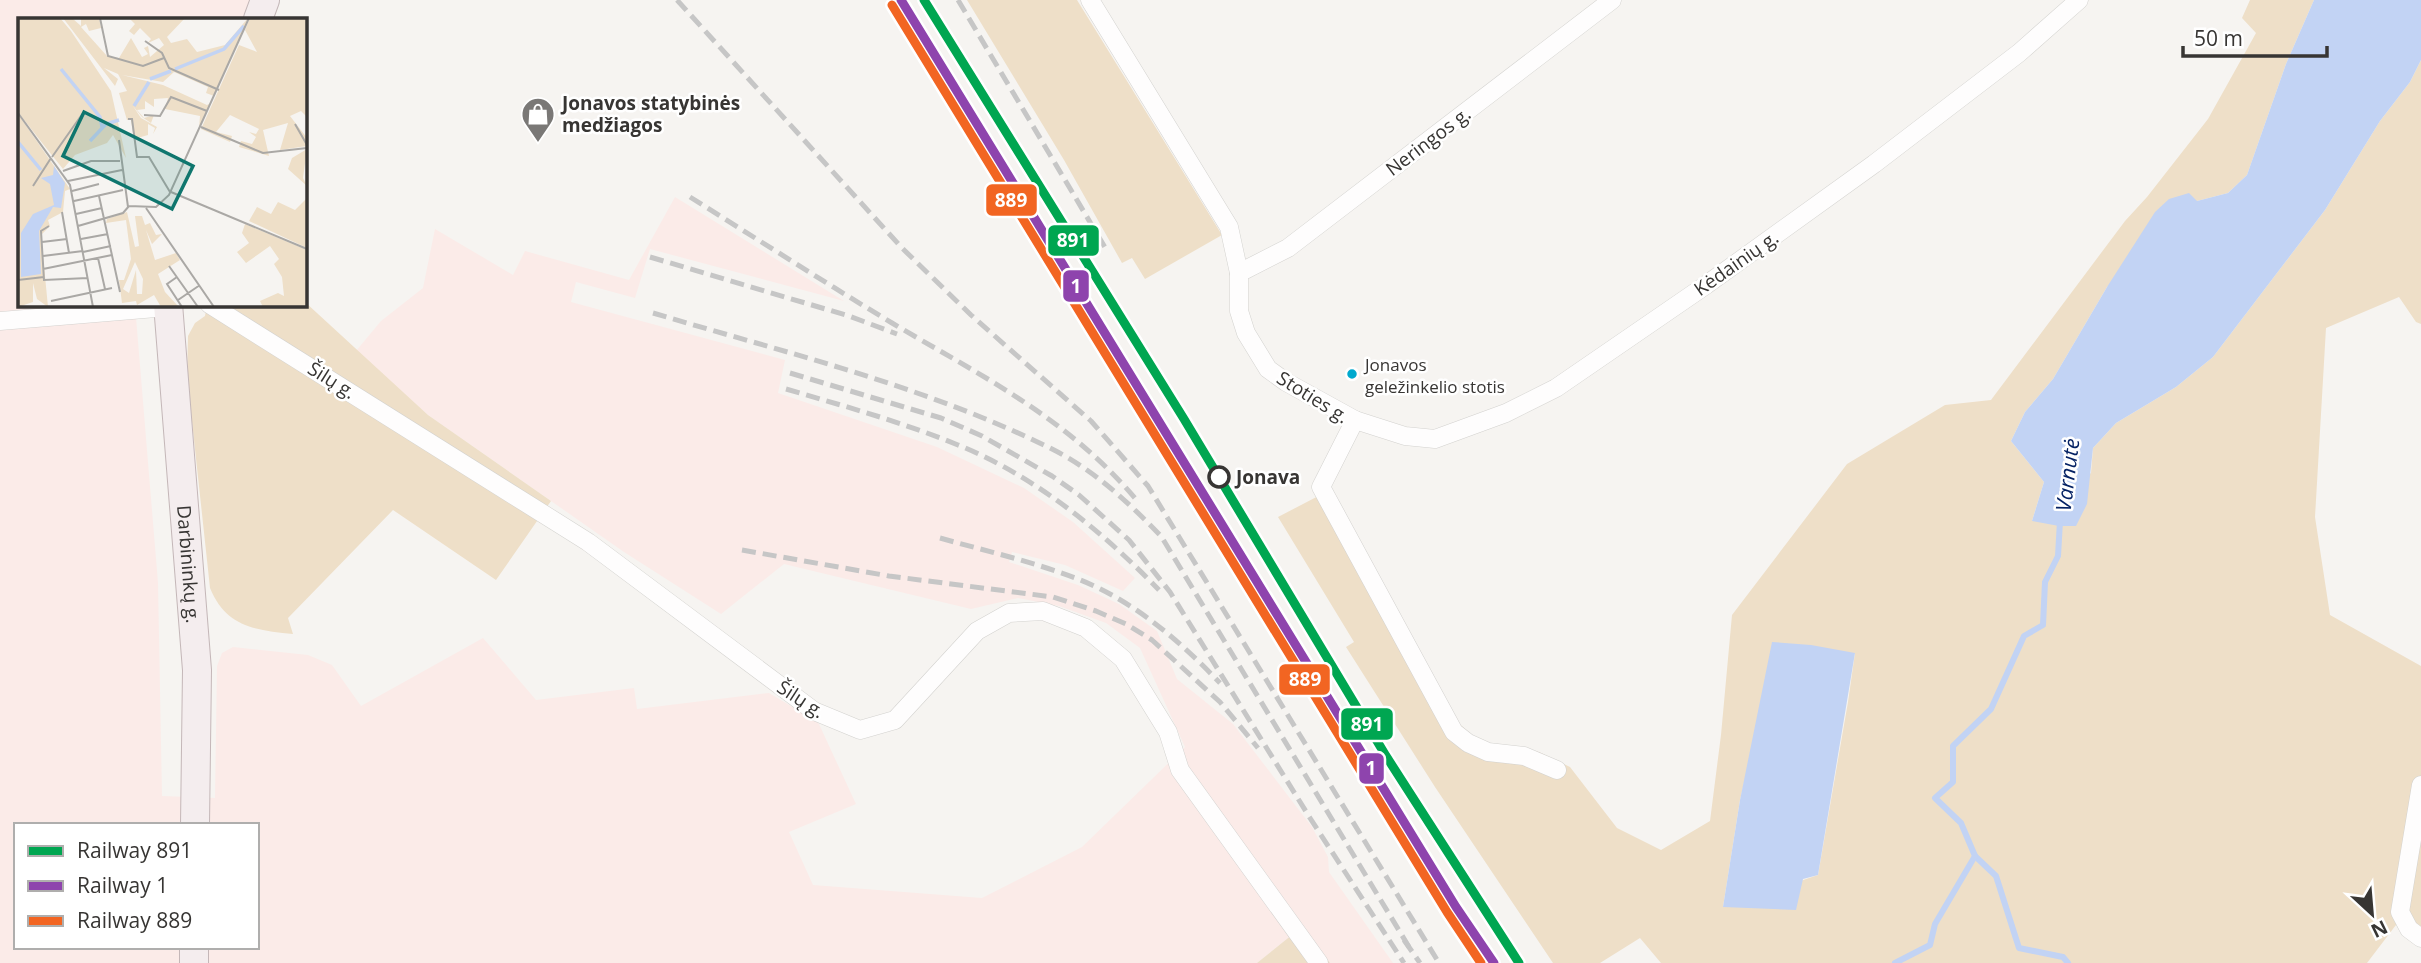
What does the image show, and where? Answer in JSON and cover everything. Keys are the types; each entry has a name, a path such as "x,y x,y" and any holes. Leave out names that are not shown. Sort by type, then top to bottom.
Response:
{"main road":[{"path":"258,18 265,0"},
{"name":"Darbininkų g.","path":"168,306 197,670 195,823"}],"street":[{"name":"Stoties g.","path":"1090,0 1229,227 1239,273 1239,311 1246,333 1268,369 1286,382 1355,420 1321,487 1454,733 1468,743 1489,752 1524,756 1557,770"},
{"name":"Neringos g.","path":"1239,273 1287,248 1612,0"},
{"name":"Kėdainių g.","path":"1355,420 1405,436 1435,439 1506,413 1556,388 1706,285 1874,164 2019,53 2079,0"},
{"path":"0,321 168,306"},
{"name":"Šilų g.","path":"212,306 588,542 814,712 860,730 895,720 977,631 1009,613 1043,611 1086,628 1123,659 1168,732 1180,770 1319,963"},
{"path":"2421,785 2400,912 2409,929 2421,938"}],"shaded area":[{"path":"0,0 250,0 242,18 18,18 18,306 135,306 158,583 162,796 215,798 217,666 222,653 233,647 308,655 332,665 361,706 483,638 536,700 634,688 637,709 769,693 818,722 856,804 789,832 813,885 982,898 1082,847 1185,747 1140,648 1106,623 1059,606 1018,598 971,609 784,564 721,614 624,552 428,415 356,351 381,321 423,288 435,229 513,275 525,251 629,280 675,197 844,301 650,249 635,298 576,282 571,302 785,360 778,393 937,447 1024,488 1073,522 1135,578 1123,591 1065,565 1012,552 1009,562 1078,585 1119,604 1157,631 1177,679 1233,724 1312,827 1328,857 1329,872 1393,963 1330,963 1303,926 1257,963 0,963"},
{"path":"967,0 1077,0 1222,235 1145,279 1132,258 1122,263 1064,160"},
{"path":"2250,0 2314,0 2286,64 2247,175 2228,193 2197,201 2107,287 2053,379 2025,412 2011,441 2044,482 2032,521 2091,473 2093,448 2116,423 2176,387 2213,357 2325,210 2380,121 2410,82 2421,60 2421,324 2416,322 2399,297 2326,328 2315,517 2330,615 2421,666 2421,932 2399,921 2367,963 1661,963 1640,938 1600,963 1553,963 1435,787 1346,647 1354,642 1278,517 1328,491 1456,721 1486,747 1539,752 1570,767 1617,828 1661,850 1710,821 1732,615 1847,464 1945,405 1991,400 2125,221 2208,119 2256,33 2242,18","holes":["1855,653 1818,875 1723,907 1740,800 1751,753"]},
{"path":"306,303 428,415 551,501 496,580 393,510 288,618 293,634 254,628 233,619 224,611 210,588 187,375 188,336 195,323 205,316 207,306 306,306"},
{"path":"1303,926 1330,963 1257,963"}],"water":[{"path":"2314,0 2421,0 2421,60 2410,82 2380,121 2325,210 2213,357 2176,387 2116,423 2093,448 2087,504 2076,526 2032,521 2044,482 2011,441 2025,412 2053,379 2155,212 2169,199 2189,193 2197,201 2228,193 2247,175 2286,64"},
{"path":"1772,642 1811,645 1855,653 1818,875 1803,879 1796,910 1723,907 1740,800"}],"waterway":[{"name":"Varnutė","path":"1895,963 1930,945 1935,924 1975,856 1961,823 1935,798 1953,782 1953,746 1991,709 2024,636 2043,625 2045,582 2058,556 2060,521"},
{"path":"1975,856 1996,876 2019,948 2063,957 2068,963"}],"railway":[{"path":"677,0 902,248 971,315 1091,421 1148,486 1439,963"},
{"path":"958,0 1106,249"},
{"path":"690,197 1055,423 1112,473 1139,503"},
{"path":"650,257 849,316 897,334"},
{"path":"653,313 806,357 957,408 1054,450 1111,489 1161,536 1409,947"},
{"path":"790,373 941,418 982,436 1052,476 1079,495 1129,540 1170,592 1310,818 1404,963"},
{"path":"786,389 937,437 1014,472 1091,526 1159,590"},
{"path":"940,538 1044,567 1099,588 1155,624 1189,652 1220,683"},
{"path":"742,550 889,576 1053,597 1096,611 1126,624 1152,640 1220,702 1258,748"},
{"path":"1404,940 1420,963"}],"rail line":[{"name":"1","path":"901,0 1456,907 1494,963"},
{"name":"891","path":"924,0 1184,419 1386,756 1519,963"},
{"name":"889","path":"892,5 1447,912 1481,963"}],"place":[{"name":"Jonavos statybinės medžiagos","path":"538,144"},
{"name":"Jonavos geležinkelio stotis","path":"1352,374"},
{"name":"Jonava","path":"1219,477"}]}
